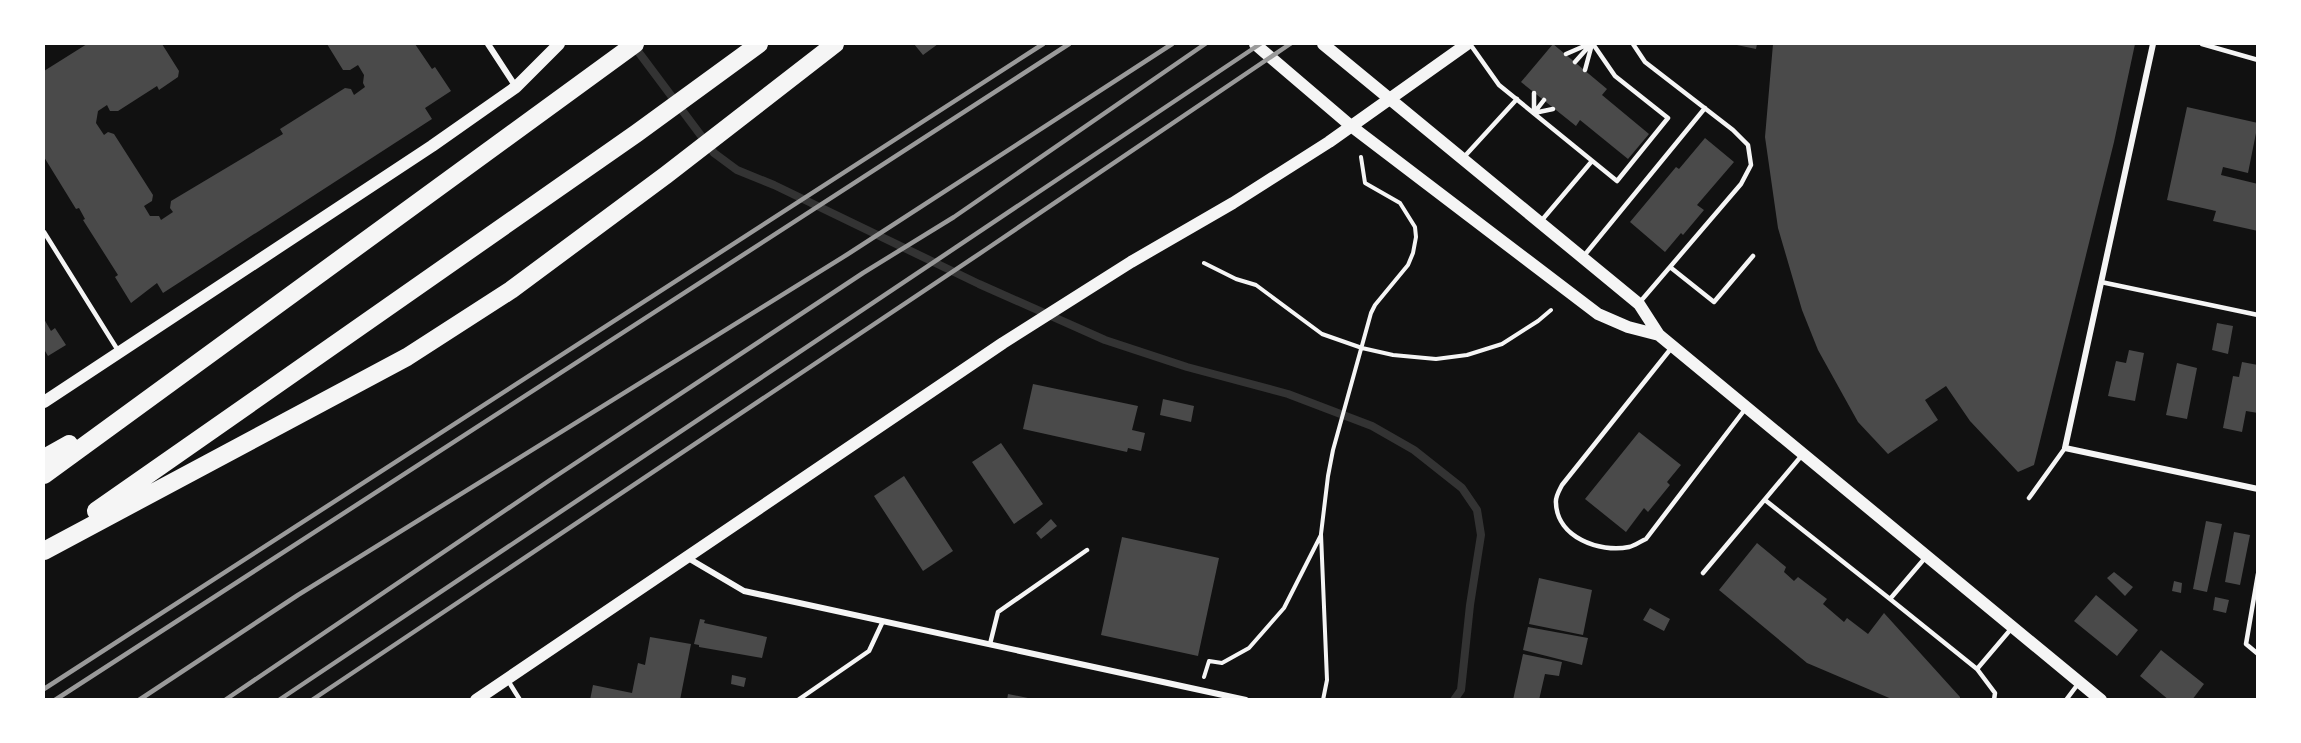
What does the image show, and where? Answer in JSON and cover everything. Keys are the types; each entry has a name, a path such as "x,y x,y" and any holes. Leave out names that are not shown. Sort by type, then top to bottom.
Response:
{"highway":[{"path":"44,475 635,44"},
{"path":"44,549 637,133 759,44"},
{"path":"44,549 407,357 511,290 666,175 835,44"},
{"path":"44,458 127,414"}],"main road":[{"path":"44,402 432,146 516,87 559,44"},
{"path":"1255,44 1351,126 1598,314 1628,327 1659,335"},
{"path":"1323,44 1639,304 1659,335 2101,699"},
{"path":"476,699 688,558 1003,343 1131,262 1233,203 1351,126 1468,44"}],"street":[{"path":"488,44 516,87"},
{"path":"2153,44 2065,448 2258,489"},
{"path":"688,558 744,591 1244,699"}],"lane":[{"path":"1468,44 1500,85 1617,181 1668,118 1615,76 1591,44"},
{"path":"1566,54 1591,44"},
{"path":"1575,62 1591,44"},
{"path":"1585,70 1591,44"},
{"path":"1633,44 1645,62 1733,130 1748,145 1751,165 1741,184 1639,304"},
{"path":"2202,44 2258,60"},
{"path":"1534,93 1534,113"},
{"path":"1462,159 1517,99"},
{"path":"1534,113 1544,100"},
{"path":"1582,258 1705,108"},
{"path":"1534,113 1553,109"},
{"path":"1540,223 1592,161"},
{"path":"44,232 119,352"},
{"path":"1670,267 1714,302 1753,256"},
{"path":"2101,282 2258,315"},
{"path":"1673,346 1562,485 1555,500 1557,514 1563,527 1577,538 1597,546 1629,547 1646,539 1746,408"},
{"path":"2029,498 2065,448"},
{"path":"1703,573 1803,454"},
{"path":"1765,500 1977,669 1995,693 1994,699"},
{"path":"990,644 998,612 1087,550"},
{"path":"1890,599 1927,556"},
{"path":"2258,574 2246,644 2258,654"},
{"path":"798,699 869,651 883,621"},
{"path":"1977,669 2013,627"},
{"path":"507,679 520,699"},
{"path":"2066,699 2079,681"}],"path":[{"path":"1323,699 1327,680 1322,534 1333,450 1375,305 1408,265 1416,237 1415,227 1400,203 1365,183 1363,162 1351,126"},
{"path":"1204,263 1236,279 1256,285 1322,334 1362,348 1393,355 1436,359 1467,355 1502,344 1551,310"},
{"path":"1205,675 1209,661 1222,663 1249,648 1284,608 1322,534"}],"building":[{"path":"87,44 162,44 179,71 178,77 159,90 157,86 118,111 110,111 107,105 98,111 96,123 104,135 108,132 114,134 153,195 152,201 144,206 150,216 159,216 161,220 173,212 170,208 171,201 283,134 280,129 345,88 351,89 354,95 365,87 364,75 358,65 350,70 343,70 327,44 415,44 432,69 435,67 451,91 425,108 432,119 163,293 157,283 131,303 115,277 118,275 83,220 85,219 79,208 76,209 44,157 44,71"},
{"path":"914,44 938,44 923,55"},
{"path":"1553,44 1607,89 1602,95 1649,134 1628,159 1580,120 1576,126 1521,82"},
{"path":"1732,44 1757,44 1756,49"},
{"path":"1773,44 2135,44 2114,142 2034,465 2018,472 1970,421 1946,386 1925,400 1938,420 1888,454 1858,422 1818,350 1802,310 1778,228 1765,137"},
{"path":"2187,107 2258,123 2248,173 2223,167 2221,175 2258,184 2258,231 2213,221 2216,211 2167,200"},
{"path":"1705,138 1734,162 1697,205 1704,210 1665,252 1630,222 1676,167 1679,169"},
{"path":"44,319 51,331 55,328 66,345 48,356 44,352"},
{"path":"2217,323 2233,326 2228,354 2212,350"},
{"path":"2129,350 2144,353 2135,401 2108,396 2116,361 2126,363"},
{"path":"2242,362 2258,365 2258,413 2246,411 2242,432 2223,428 2233,376 2239,377"},
{"path":"2177,363 2197,368 2187,419 2166,415"},
{"path":"1033,384 1138,406 1132,430 1145,433 1141,451 1128,448 1127,452 1023,429"},
{"path":"1163,399 1194,406 1191,422 1160,415"},
{"path":"1639,432 1681,465 1667,482 1670,485 1648,512 1644,508 1626,532 1585,499"},
{"path":"1001,443 1043,504 1014,524 972,462"},
{"path":"904,476 953,551 923,571 874,496"},
{"path":"1051,519 1057,526 1041,539 1036,533"},
{"path":"2206,521 2222,524 2207,592 2193,589"},
{"path":"2234,532 2250,535 2240,585 2225,582"},
{"path":"1122,537 1219,558 1198,656 1101,635"},
{"path":"1757,543 1786,567 1784,572 1794,581 1798,577 1827,599 1823,604 1844,622 1847,618 1868,634 1884,613 1960,697 1960,700 1894,700 1807,663 1719,590"},
{"path":"2114,572 2133,587 2125,596 2107,578"},
{"path":"1539,578 1592,590 1583,635 1529,624"},
{"path":"2174,581 2182,583 2181,593 2172,591"},
{"path":"2096,595 2138,630 2117,656 2074,621"},
{"path":"2215,597 2229,600 2226,613 2213,610"},
{"path":"1650,608 1670,619 1664,631 1643,620"},
{"path":"700,619 705,620 704,623 767,637 762,658 699,647 694,644"},
{"path":"1528,627 1588,638 1582,665 1523,650"},
{"path":"650,637 691,644 680,700 590,700 593,685 632,693 638,663 645,665"},
{"path":"2161,650 2204,684 2192,700 2169,700 2140,676"},
{"path":"1523,654 1562,662 1559,676 1545,674 1539,700 1513,700"},
{"path":"732,675 746,678 744,687 731,684"},
{"path":"1008,694 1028,698 1028,700 1007,700"}],"waterway":[{"path":"634,46 714,153 737,170 774,185 979,284 1105,340 1187,367 1288,394 1372,426 1414,450 1462,488 1477,510 1481,535 1470,605 1461,690 1454,700"}],"railway":[{"path":"44,689 1043,44"},
{"path":"55,700 1069,44"},
{"path":"139,700 298,595 848,254 1172,44"},
{"path":"225,700 550,480 863,273 954,217 1205,44"},
{"path":"279,700 1260,44"},
{"path":"312,700 1290,44"}]}
